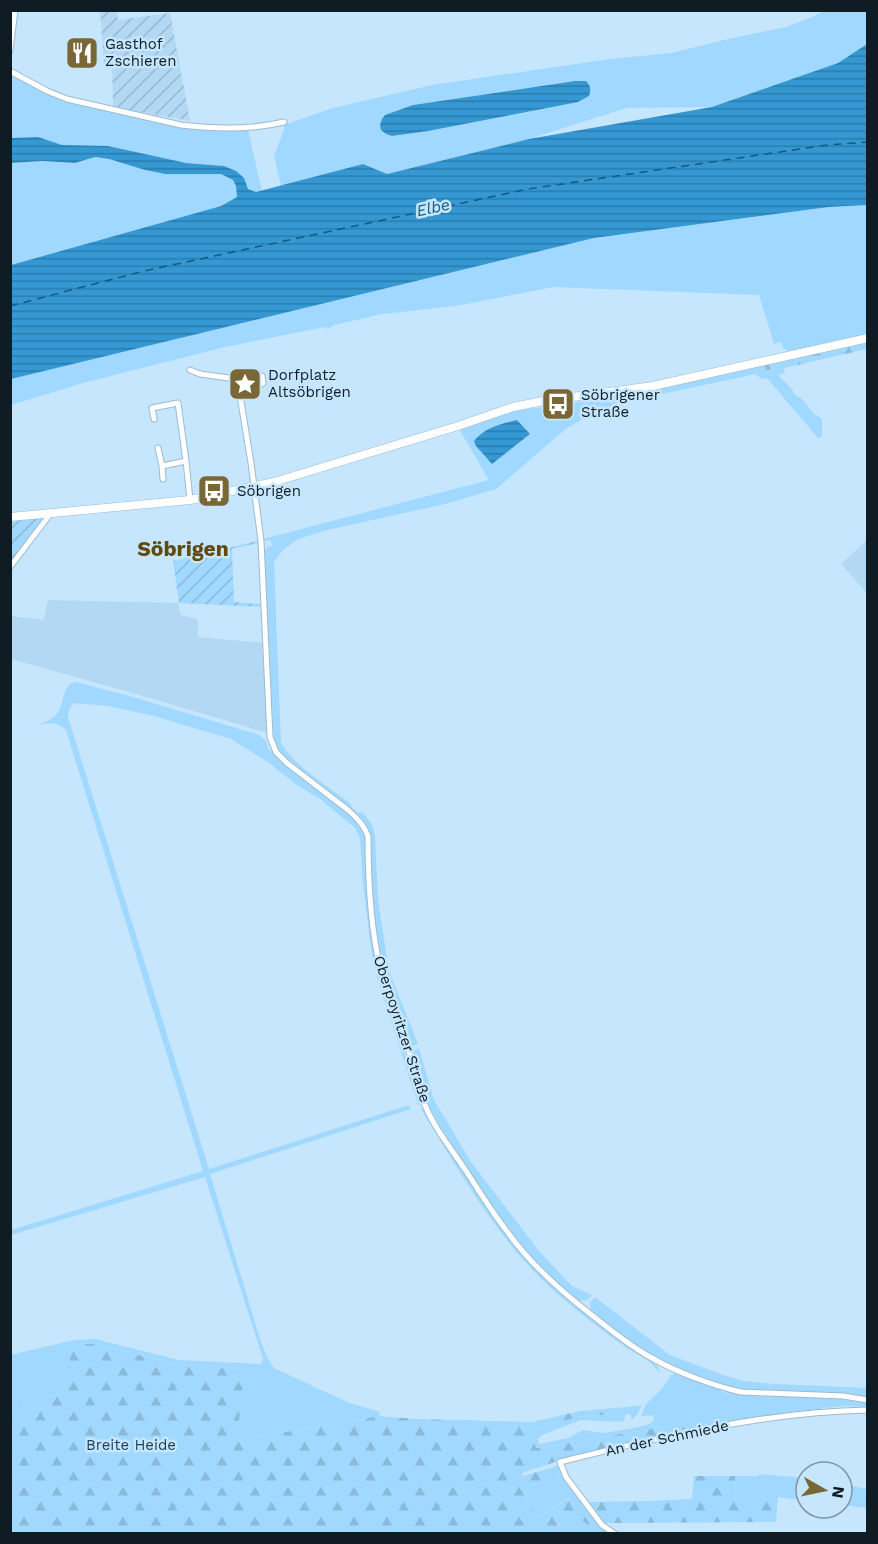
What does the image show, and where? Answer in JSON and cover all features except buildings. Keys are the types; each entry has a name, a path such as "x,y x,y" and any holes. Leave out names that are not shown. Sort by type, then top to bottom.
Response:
{"street":[{"path":"10,50 15,10"},
{"path":"10,71 47,91 68,99 181,125 254,126 284,122"},
{"path":"10,517 215,496 274,482 513,407 654,386 867,338"},
{"path":"190,370 236,380 238,377 262,376 263,383 240,396"},
{"name":"Oberpoyritzer Straße","path":"236,380 251,463 261,541 269,728 273,746 287,763 357,818 366,831 376,948 381,973 408,1044 425,1106 435,1123 516,1243 554,1285 632,1346 681,1372 741,1392 843,1396 867,1400"},
{"path":"154,419 152,408 178,403 190,500"},
{"path":"158,448 163,479"},
{"path":"162,466 186,461"},
{"path":"10,567 51,513"},
{"name":"An der Schmiede","path":"615,1533 602,1525 566,1477 560,1462 618,1447 728,1425 820,1413 867,1410"}],"shaded area":[{"path":"100,11 117,11 118,20 170,13 190,121 113,107 112,62 104,63"},
{"path":"867,540 867,591 865,591 841,564"},
{"path":"48,600 178,603 181,615 198,619 198,637 264,643 268,730 264,732 11,659 10,616 44,620"}],"green space":[{"path":"824,11 867,11 867,44 838,63 712,107 626,108 529,139 387,174 363,164 281,186 274,156 284,125 333,108 432,85 610,59 671,53 786,27","holes":["575,81 507,116 392,136 381,130 385,115 413,105"]},
{"path":"10,75 57,98 112,112 181,127 248,130 262,191 251,191 244,178 224,166 186,163 62,145 38,137 11,138"},
{"path":"95,157 165,174 221,174 233,180 237,197 221,206 11,265 11,163 42,161 75,163"},
{"path":"867,205 867,335 790,352 783,348 781,342 774,344 759,295 553,287 456,306 382,314 334,325 328,329 324,327 221,348 83,383 11,405 11,379 594,238 829,207"},
{"path":"867,342 867,349 766,370 765,365"},
{"path":"765,365 767,370 784,368 785,373 778,375 795,395 801,398 822,420 820,438 767,378 761,379 756,374 614,404 567,428 496,489 445,504 327,530 298,539 283,550 274,562 281,742 286,751 303,768 351,804 358,813 362,812 372,824 375,835 378,900 389,971 418,1044 410,1045 388,990 379,954 372,901 368,830 359,817 288,761 279,752 274,741 264,552 267,547 272,546 271,540 264,541 263,539 489,480 459,429 515,411 620,396"},
{"path":"41,517 45,519 11,565 11,520"},
{"path":"257,541 258,543 232,549 234,602 261,604 261,607 179,603 173,561"},
{"path":"76,682 259,735 266,741 269,750 286,765 343,807 361,827 365,836 366,889 379,975 405,1042 407,1064 423,1104 418,1105 377,977 371,949 360,839 356,829 320,799 231,739 154,716 108,706 75,703 70,709 68,717 209,1169 409,1105 411,1109 210,1174 260,1339 274,1368 347,1402 380,1412 379,1416 246,1438 239,1421 244,1369 179,1365 94,1344 75,1346 49,1411 22,1406 11,1401 10,1355 74,1340 95,1339 179,1360 261,1364 263,1359 205,1177 11,1235 11,1230 203,1171 66,730 53,723 29,728 56,715 65,691"},
{"path":"419,1048 434,1100 471,1162 539,1251 572,1286 592,1295 587,1300 578,1301 530,1257 493,1209 428,1104 412,1057 414,1051"},
{"path":"425,1108 459,1166 527,1259 631,1347 653,1362 660,1373 651,1363 578,1312 532,1270 480,1204 421,1109"},
{"path":"595,1297 670,1355 723,1375 745,1381 775,1384 867,1388 867,1399 741,1390 670,1365 633,1344 591,1311 590,1302"},
{"name":"Breite Heide","path":"94,1344 179,1365 245,1369 239,1421 246,1438 379,1416 532,1422 580,1411 627,1407 627,1413 578,1417 538,1428 533,1433 536,1448 688,1423 687,1413 693,1411 697,1429 558,1461 522,1473 523,1476 551,1468 549,1475 525,1487 526,1504 540,1517 570,1498 567,1488 556,1477 560,1469 564,1478 595,1519 589,1525 578,1518 560,1524 554,1533 11,1534 10,1400 22,1406 49,1411 75,1346"},
{"path":"678,1373 712,1385 723,1392 752,1396 844,1398 867,1403 867,1407 822,1408 697,1429 693,1412 688,1423 536,1448 533,1433 538,1428 578,1417 627,1413 627,1407 642,1405 632,1420 630,1414 625,1415 624,1421 619,1422 581,1420 542,1435 538,1439 539,1444 568,1438 583,1430 604,1433 651,1423 654,1419 653,1415 641,1416 646,1404 663,1388 671,1375"},
{"path":"558,1465 560,1469 556,1477 567,1488 570,1497 540,1517 526,1504 525,1486 532,1485 549,1475 551,1468"},
{"path":"759,1474 794,1477 794,1499 736,1497 735,1476 758,1476"},
{"path":"694,1476 735,1476 736,1497 778,1497 776,1522 604,1523 586,1502 692,1499"},
{"path":"854,1486 867,1489 867,1508 854,1506"},
{"path":"578,1518 595,1519 611,1534 554,1534 560,1524"}],"water":[{"name":"Elbe","path":"867,44 867,205 829,207 594,238 11,379 11,265 221,206 237,197 233,180 221,174 165,174 95,157 75,163 42,161 11,163 11,138 38,137 62,145 108,146 186,163 224,166 236,171 244,178 248,189 256,192 363,164 387,174 529,139 712,107 838,63"},
{"path":"586,81 590,88 589,96 578,102 428,131 392,136 381,130 380,125 385,115 413,105"},
{"path":"517,420 530,434 492,464 474,441 488,429"}],"ferry route":[{"path":"10,306 144,271 528,189 827,145 868,142"}],"place":[{"name":"Gasthof Zschieren","path":"82,53"},
{"name":"Dorfplatz Altsöbrigen","path":"245,384"},
{"name":"Söbrigener Straße","path":"558,404"},
{"name":"Söbrigen","path":"214,491"}],"district":[{"name":"Söbrigen","path":"183,549"}]}
